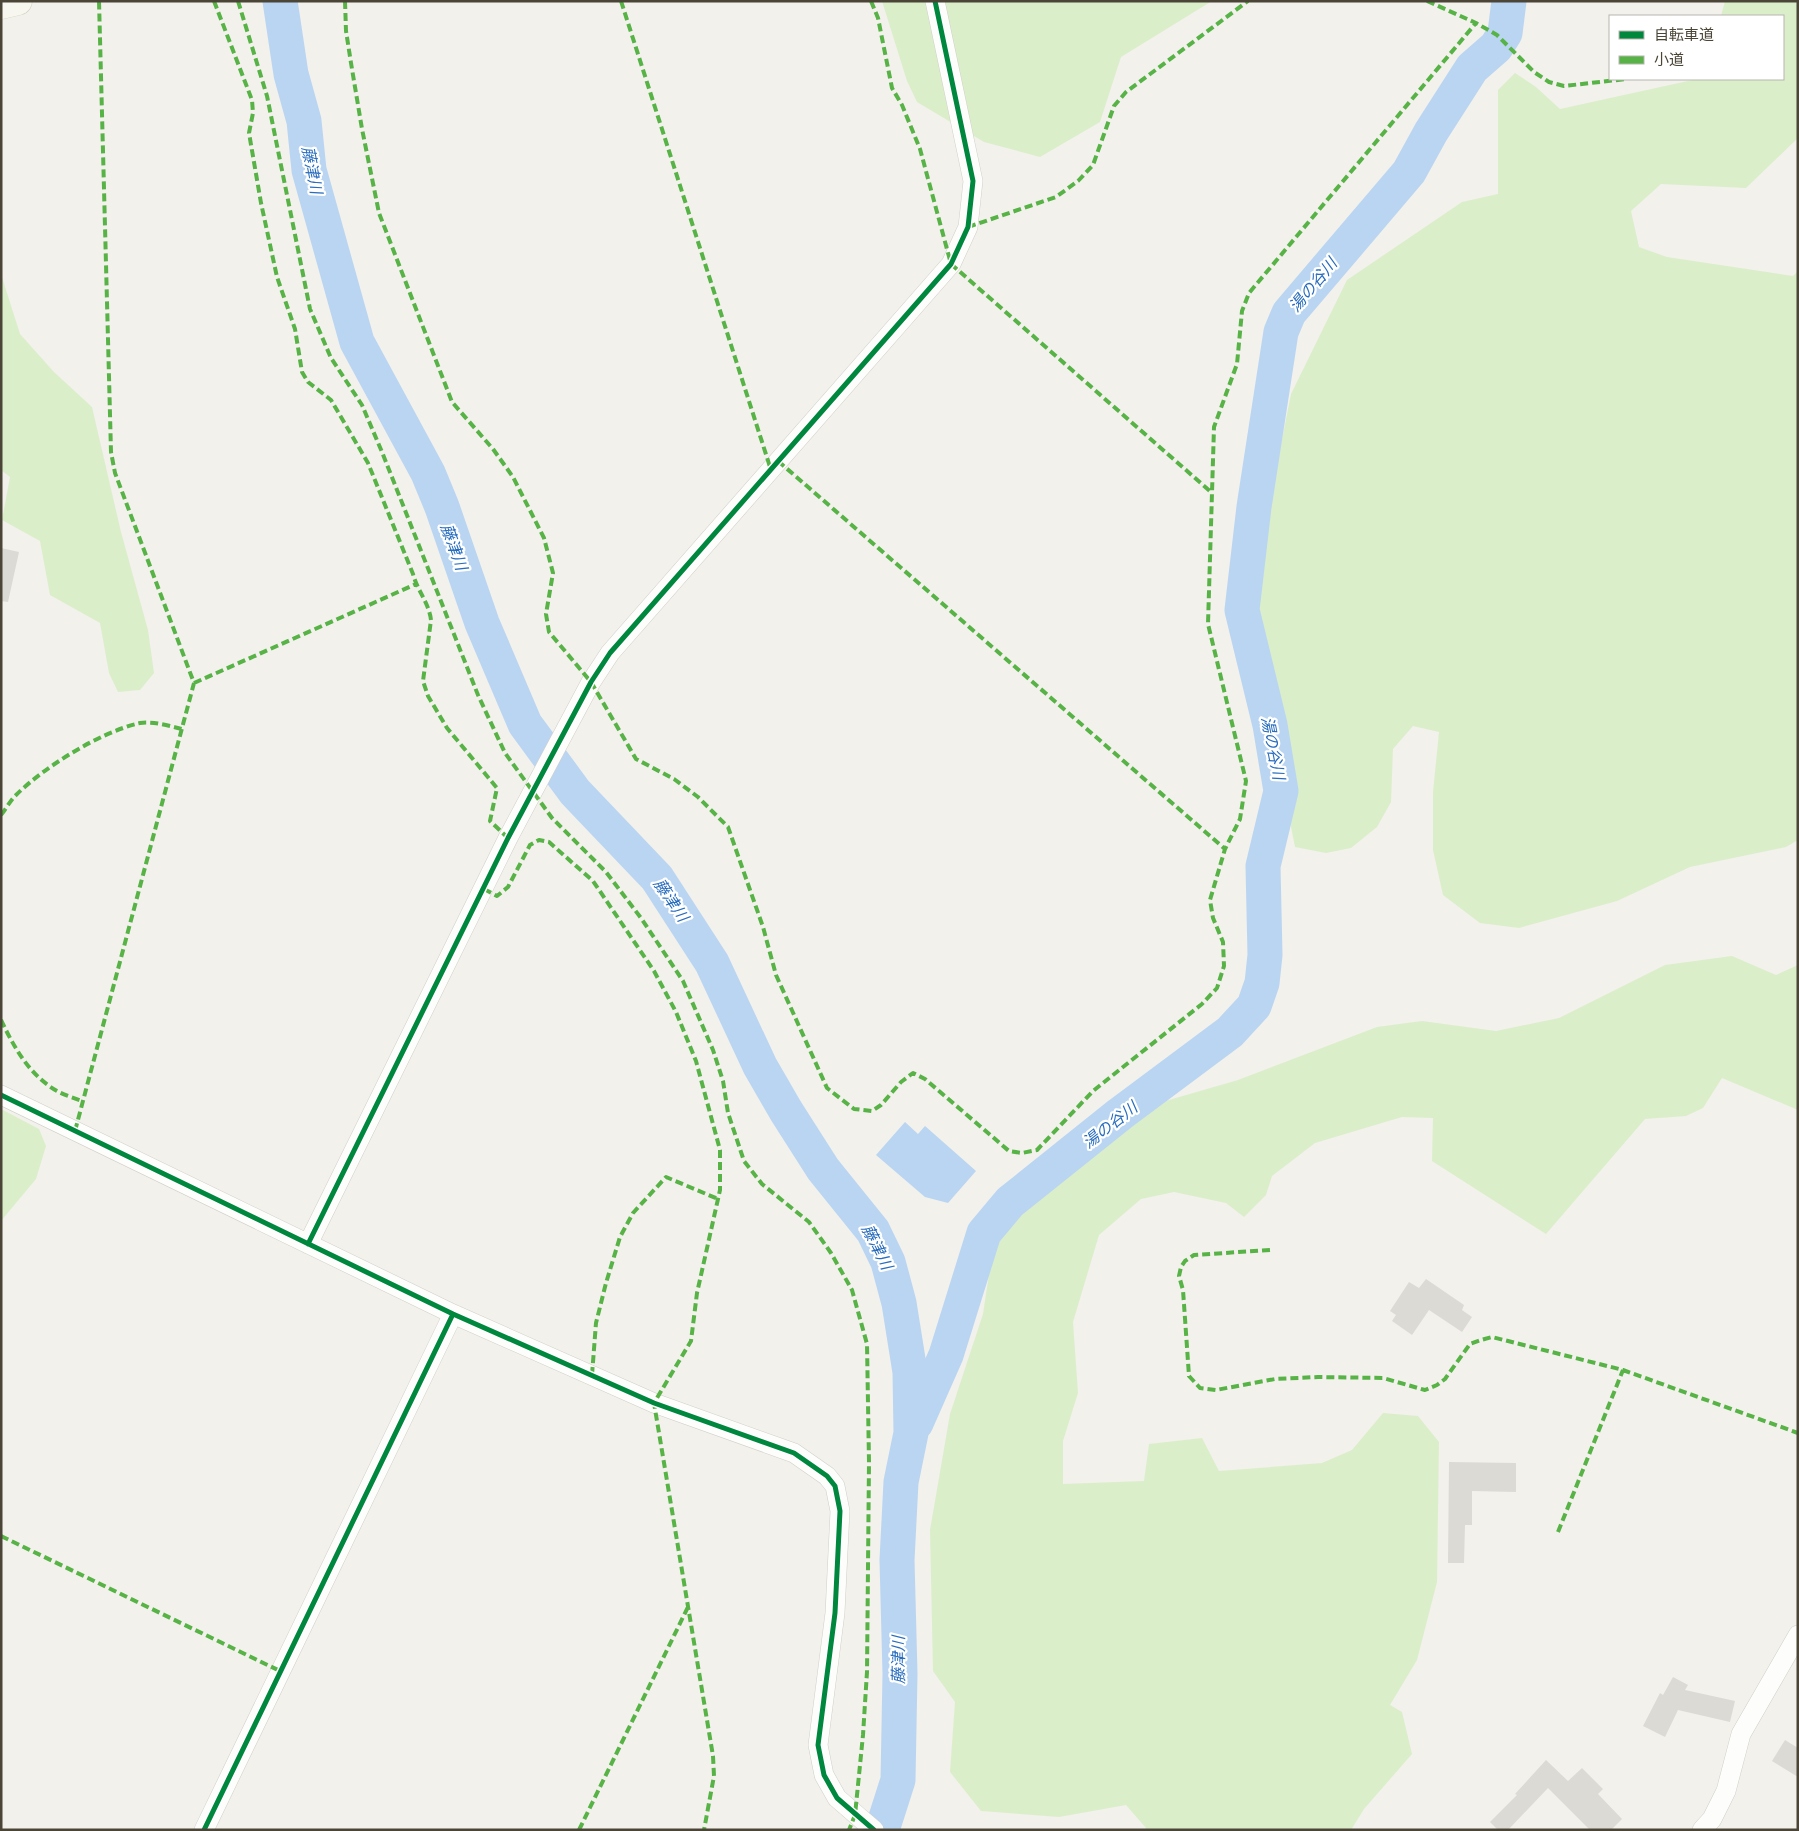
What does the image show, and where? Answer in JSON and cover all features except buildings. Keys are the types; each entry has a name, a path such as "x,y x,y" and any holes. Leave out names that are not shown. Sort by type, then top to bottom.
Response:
{"main road":[{"path":"1,5 18,1"}],"street":[{"path":"308,1244 508,838 591,682 610,653 951,264 968,227 973,181 935,1"},
{"path":"1,1095 453,1314 654,1403 794,1453 827,1476 835,1486 840,1511 835,1613 818,1746 824,1775 836,1798 874,1830"},
{"path":"204,1830 453,1314"},
{"path":"1702,1830 1712,1819 1726,1791 1741,1734 1798,1636"}],"green space":[{"path":"882,1 1212,1 1121,57 1100,122 1040,157 984,142 917,102 907,81"},
{"path":"1725,1 1798,1 1798,138 1746,188 1661,184 1631,211 1639,247 1667,257 1793,276 1798,271 1798,840 1786,847 1690,867 1617,901 1519,928 1480,923 1443,895 1433,850 1433,792 1439,732 1413,726 1393,749 1391,802 1377,827 1351,848 1326,853 1295,847 1248,610 1291,394 1347,280 1462,202 1498,194 1498,90 1515,73 1536,87 1560,109 1692,80 1784,80 1784,15 1721,15"},
{"path":"1,274 20,334 54,372 92,407 121,532 148,630 154,673 140,690 118,692 109,673 100,623 50,595 40,541 2,520 10,477 1,470"},
{"path":"1732,956 1776,975 1798,965 1798,1110 1722,1078 1703,1108 1686,1116 1645,1119 1546,1234 1432,1161 1433,1118 1402,1117 1315,1143 1272,1176 1266,1195 1244,1217 1226,1203 1174,1192 1141,1199 1099,1235 1073,1322 1078,1393 1063,1441 1063,1484 1144,1481 1149,1444 1202,1438 1219,1471 1322,1463 1352,1450 1383,1413 1418,1416 1439,1442 1437,1582 1417,1660 1390,1705 1402,1712 1412,1754 1364,1809 1351,1830 1145,1830 1146,1828 1126,1805 1059,1817 981,1811 950,1772 955,1702 933,1671 930,1530 950,1414 983,1314 994,1241 1023,1208 1097,1143 1162,1102 1238,1080 1377,1027 1422,1021 1496,1031 1559,1018 1665,965"},
{"path":"1,1109 39,1129 46,1146 36,1179 1,1221"}],"water":[{"path":"905,1122 918,1134 925,1126 976,1171 948,1203 925,1197 876,1155"}],"waterway":[{"name":"藤津川","path":"280,1 291,74 304,121 309,170 357,342 428,473 442,507 482,623 525,724 575,792 657,878 712,963 760,1066 786,1111 823,1169 873,1231 888,1262 899,1303 910,1372 911,1433 901,1482 897,1560 900,1674 898,1780 882,1830"},
{"name":"湯の谷川","path":"916,1423 946,1355 984,1233 1010,1202 1120,1114 1230,1032 1254,1006 1262,983 1265,955 1263,866 1281,791 1270,725 1242,610 1254,507 1281,332 1289,313 1409,172 1431,132 1472,68 1496,47 1505,33 1509,1"}],"marked path":[{"path":"75,1131 194,683 115,473 111,452 99,1"},
{"path":"214,1 252,100 253,113 249,133 261,203 277,277 295,329 302,372 308,382 331,400 368,463 430,614 431,620 423,681 428,696 447,728 497,788 490,821 508,838"},
{"path":"238,1 267,96 310,309 331,358 362,405 478,695 505,753 552,818 606,872 641,918 683,981 713,1050 723,1081 728,1113 744,1161 762,1184 809,1222 831,1253 852,1290 867,1344 869,1462 867,1672 855,1815 849,1830"},
{"path":"345,1 346,31 351,63 379,213 452,402 493,449 513,477 544,538 553,573 546,614 549,632 591,682 636,759 674,779 698,797 728,827 763,927 776,975 827,1088 854,1109 872,1111 881,1105 901,1082 913,1073 925,1079 1009,1151 1022,1153 1037,1150 1093,1091 1202,1004 1217,988 1224,966 1223,942 1213,918 1210,900 1225,849 1240,819 1246,781 1208,624 1214,427 1237,364 1242,311 1249,293 1476,23"},
{"path":"621,1 771,470"},
{"path":"871,1 878,18 892,88 902,105 920,149 951,264 1211,492"},
{"path":"968,227 1056,197 1078,181 1093,165 1114,106 1126,92 1248,1"},
{"path":"1427,1 1476,23 1497,35 1534,72 1549,82 1564,86 1617,80"},
{"path":"778,461 1225,849"},
{"path":"194,683 416,584"},
{"path":"1,815 11,800 27,785 73,752 91,742 140,723 161,724 182,729"},
{"path":"484,889 497,896 508,887 530,845 539,840 549,842 593,881 654,971 676,1012 696,1061 720,1150 720,1190 697,1293 691,1341 654,1403 713,1756 714,1776 704,1830"},
{"path":"1,1020 11,1040 30,1069 57,1091 82,1101"},
{"path":"592,1375 596,1323 606,1283 620,1237 633,1213 666,1177 718,1199"},
{"path":"1270,1250 1194,1255 1185,1261 1181,1267 1179,1276 1183,1290 1189,1376 1200,1388 1216,1390 1275,1379 1318,1377 1383,1378 1425,1390 1445,1379 1470,1344 1492,1337 1623,1370 1798,1433"},
{"path":"1558,1532 1623,1370"},
{"path":"1,1536 280,1671"},
{"path":"579,1830 688,1607"}],"cycle path":[{"path":"308,1244 508,838 591,682 610,653 951,264 968,227 973,181 935,1"},
{"path":"1,1095 453,1314 654,1403 794,1453 827,1476 835,1486 840,1511 835,1613 818,1745 824,1775 837,1798 874,1830"},
{"path":"204,1830 453,1314"}]}
